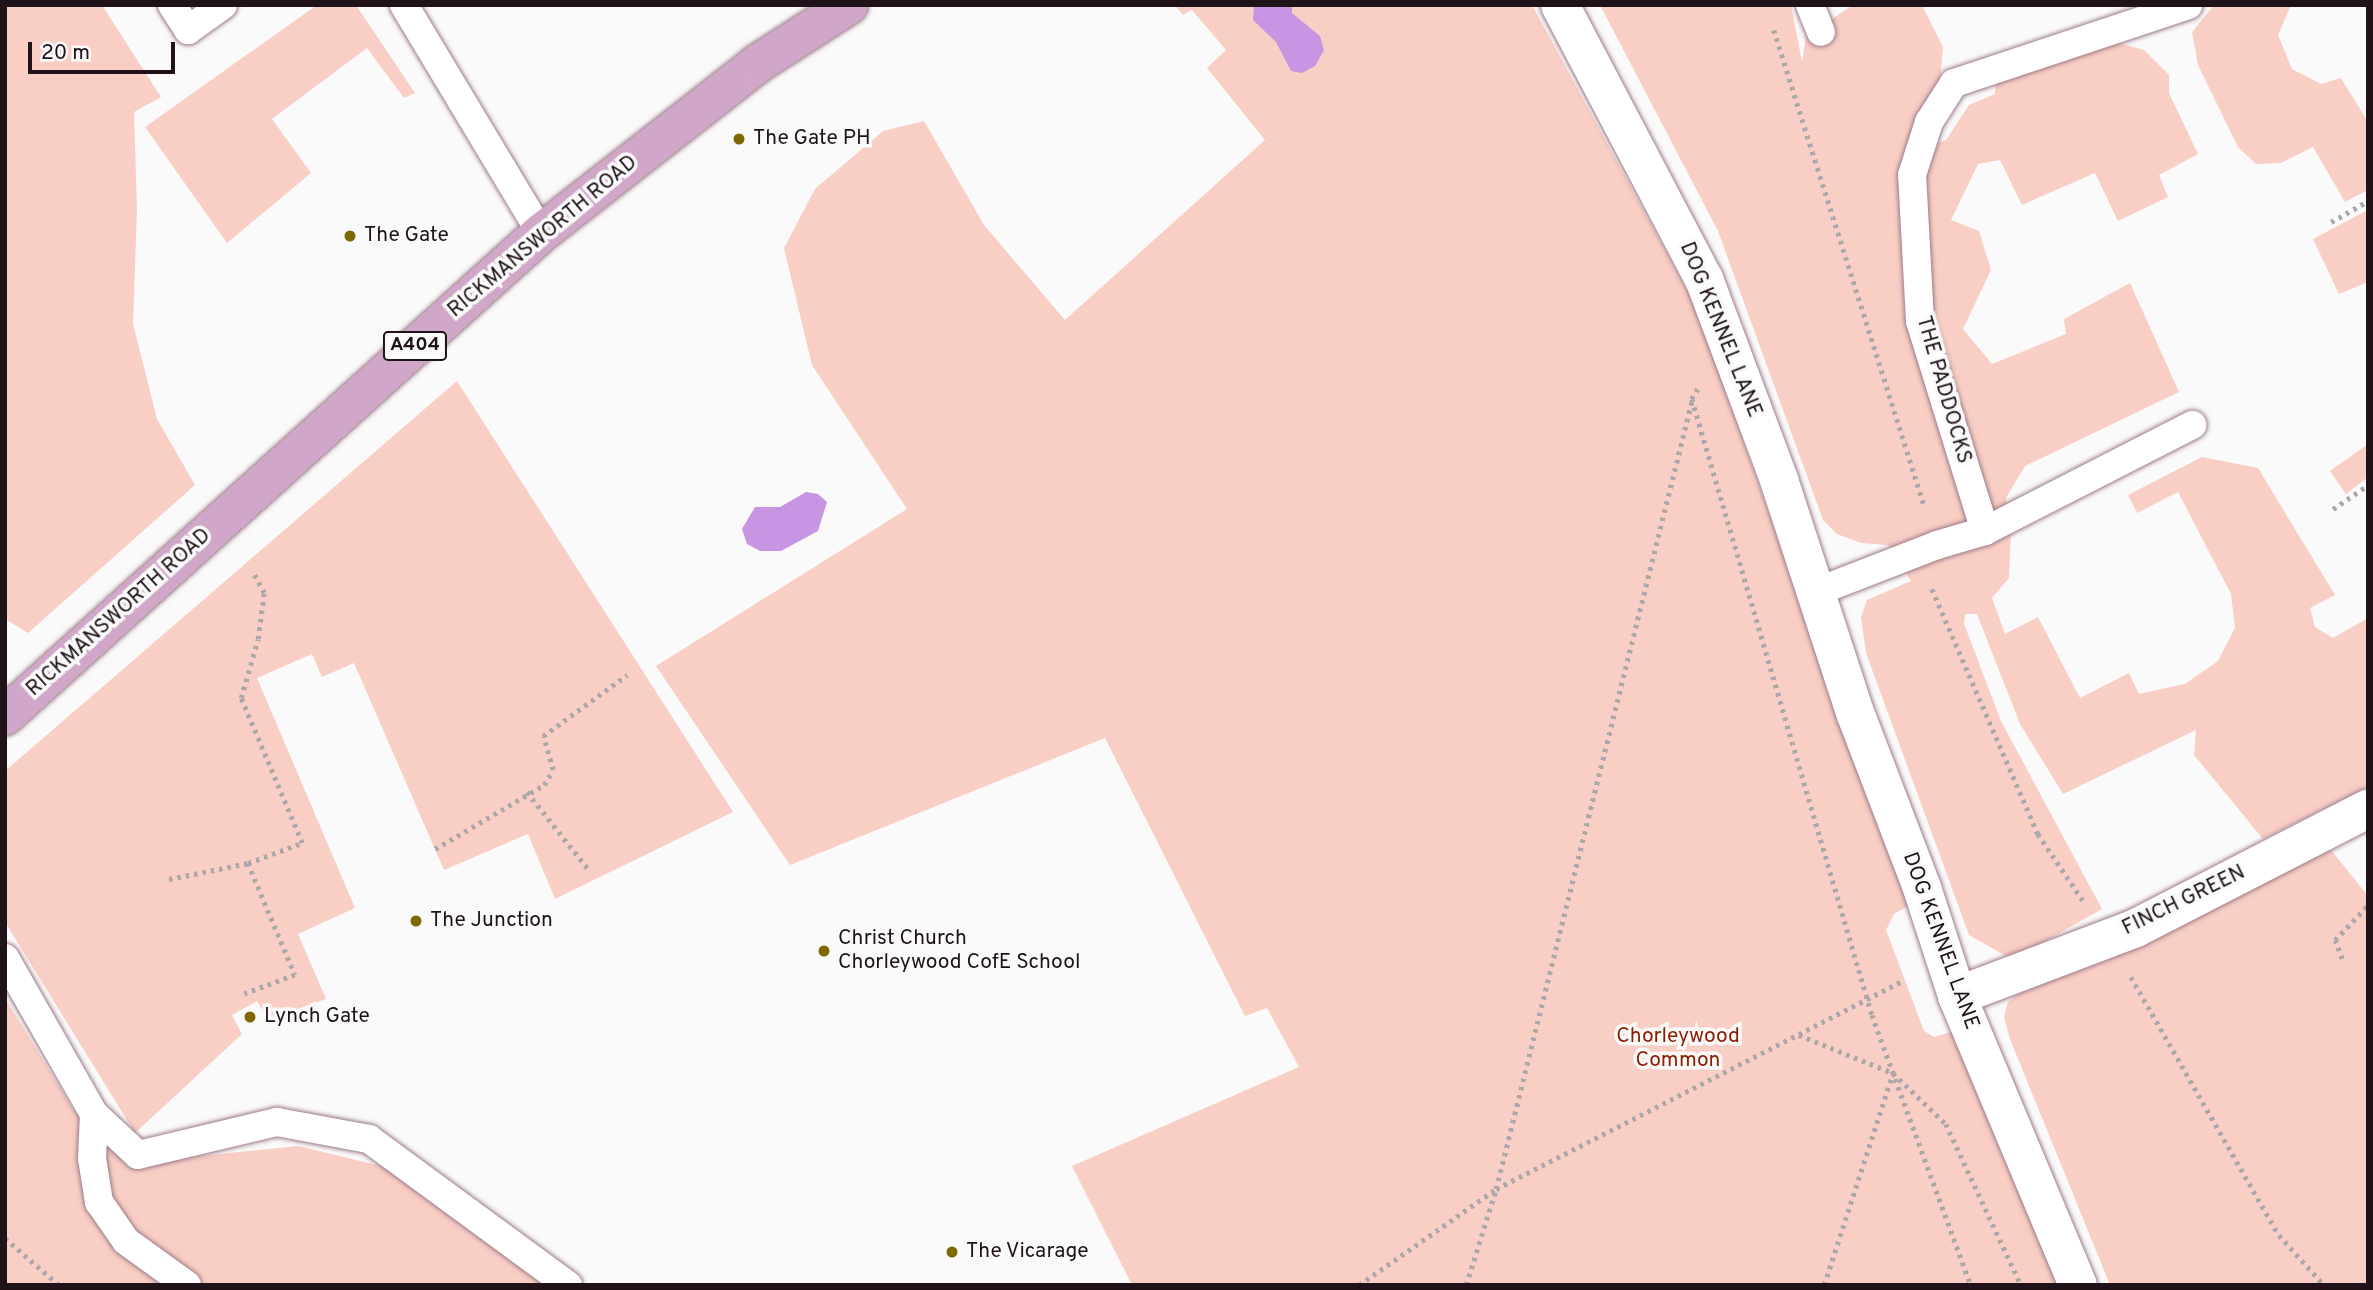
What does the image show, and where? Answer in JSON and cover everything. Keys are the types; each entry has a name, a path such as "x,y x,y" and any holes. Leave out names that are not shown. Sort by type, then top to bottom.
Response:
{"main road":[{"name":"RICKMANSWORTH ROAD","path":"5,716 541,233 757,64 849,5"}],"street":[{"name":"DOG KENNEL LANE","path":"1559,5 1704,279 1957,996 2078,1285"},
{"name":"FINCH GREEN","path":"1957,996 2136,928 2358,824"}],"lane":[{"path":"173,5 188,30 223,5"},
{"path":"404,5 541,233"},
{"path":"1810,5 1821,32"},
{"name":"THE PADDOCKS","path":"1985,531 1920,321 1912,175 1928,122 1954,83 2188,5"},
{"path":"1816,592 1937,545 1985,531 2192,425"},
{"path":"5,958 94,1114 138,1155 277,1122 369,1139 569,1285"},
{"path":"94,1114 92,1158 99,1202 127,1241 187,1285"}],"path":[{"path":"1770,17 1937,545 1926,575 2038,834 2108,937 2279,1235 2324,1285"},
{"path":"2331,222 2368,201"},
{"path":"1466,1285 1496,1189 1692,399 1726,338"},
{"path":"1692,399 1867,999 1971,1285"},
{"path":"2333,509 2368,485"},
{"path":"169,879 248,863 302,843 241,698 258,639 264,593 253,572"},
{"path":"435,849 527,792 544,785 553,770 542,736 627,675"},
{"path":"527,792 589,870"},
{"path":"244,994 295,975 248,863"},
{"path":"2342,960 2335,940 2368,905"},
{"path":"1359,1285 1496,1189 1905,979"},
{"path":"1798,1035 1893,1073 1946,1124 2021,1285"},
{"path":"1824,1285 1893,1073"},
{"path":"5,1238 58,1285"}],"green space":[{"path":"5,5 102,5 161,97 134,112 137,210 133,324 157,419 195,485 28,633 5,619"},
{"path":"317,5 356,5 415,93 404,98 367,48 272,119 311,173 227,243 145,127"},
{"name":"Chorleywood Common","path":"1175,5 1532,5 1696,307 1908,906 1894,914 1886,930 1924,1031 1934,1037 1958,1030 2061,1285 1132,1285 1072,1166 1299,1067 1267,1008 1245,1016 1105,738 790,865 656,666 907,509 812,365 784,248 815,189 883,131 924,121 984,225 1065,320 1265,140 1207,68 1226,50 1192,10 1183,15"},
{"path":"1600,5 1791,5 1802,62 1806,36 1850,7 1922,5 1943,47 1935,144 1946,140 1969,105 1995,94 1996,80 2108,40 2144,50 2169,75 2169,93 2198,154 2159,175 2168,197 2118,221 2095,173 2022,205 2000,160 1978,164 1951,220 1979,231 1991,270 1963,329 1992,364 2066,334 2064,319 2130,283 2179,392 2025,466 2006,498 2011,529 2009,578 1992,598 2005,634 2038,617 2080,698 2129,673 2139,694 2185,684 2218,661 2235,628 2231,594 2178,492 2137,513 2128,495 2202,457 2258,468 2335,595 2310,608 2315,627 2333,638 2368,618 2368,787 2263,839 2194,755 2196,730 2063,794 2020,724 1977,614 1965,614 1964,624 2001,721 2102,909 2024,953 2006,956 1969,935 1866,653 1861,617 1867,600 1911,581 1888,545 1861,543 1837,534 1823,520 1718,231"},
{"path":"2214,5 2291,5 2278,35 2292,69 2321,84 2341,78 2368,122 2368,190 2345,202 2313,147 2281,163 2256,164 2238,147 2198,65 2192,32"},
{"path":"2368,210 2368,282 2339,294 2313,239"},
{"path":"457,381 733,812 555,899 528,834 444,870 354,663 322,677 312,654 257,678 355,908 298,934 326,999 268,1019 257,1001 232,1015 242,1034 135,1133 5,922 5,771"},
{"path":"2368,444 2368,477 2346,494 2330,471"},
{"path":"2323,840 2368,896 2368,1285 2110,1285 2010,1039 2004,1017 2008,1002 2024,989"},
{"path":"5,998 73,1109 90,1128 181,1158 298,1146 381,1166 431,1195 550,1285 5,1285"}],"shaded area":[{"path":"1254,5 1292,5 1292,13 1320,36 1324,50 1315,66 1302,73 1291,71 1276,42 1253,20"},
{"path":"806,492 818,494 827,502 818,531 781,551 760,551 747,544 742,529 755,507 780,507"}],"place":[{"name":"The Gate PH","path":"739,139"},
{"name":"The Gate","path":"350,236"},
{"name":"The Junction","path":"416,921"},
{"name":"Christ Church Chorleywood CofE School","path":"824,951"},
{"name":"Lynch Gate","path":"250,1017"},
{"name":"The Vicarage","path":"952,1252"}]}
